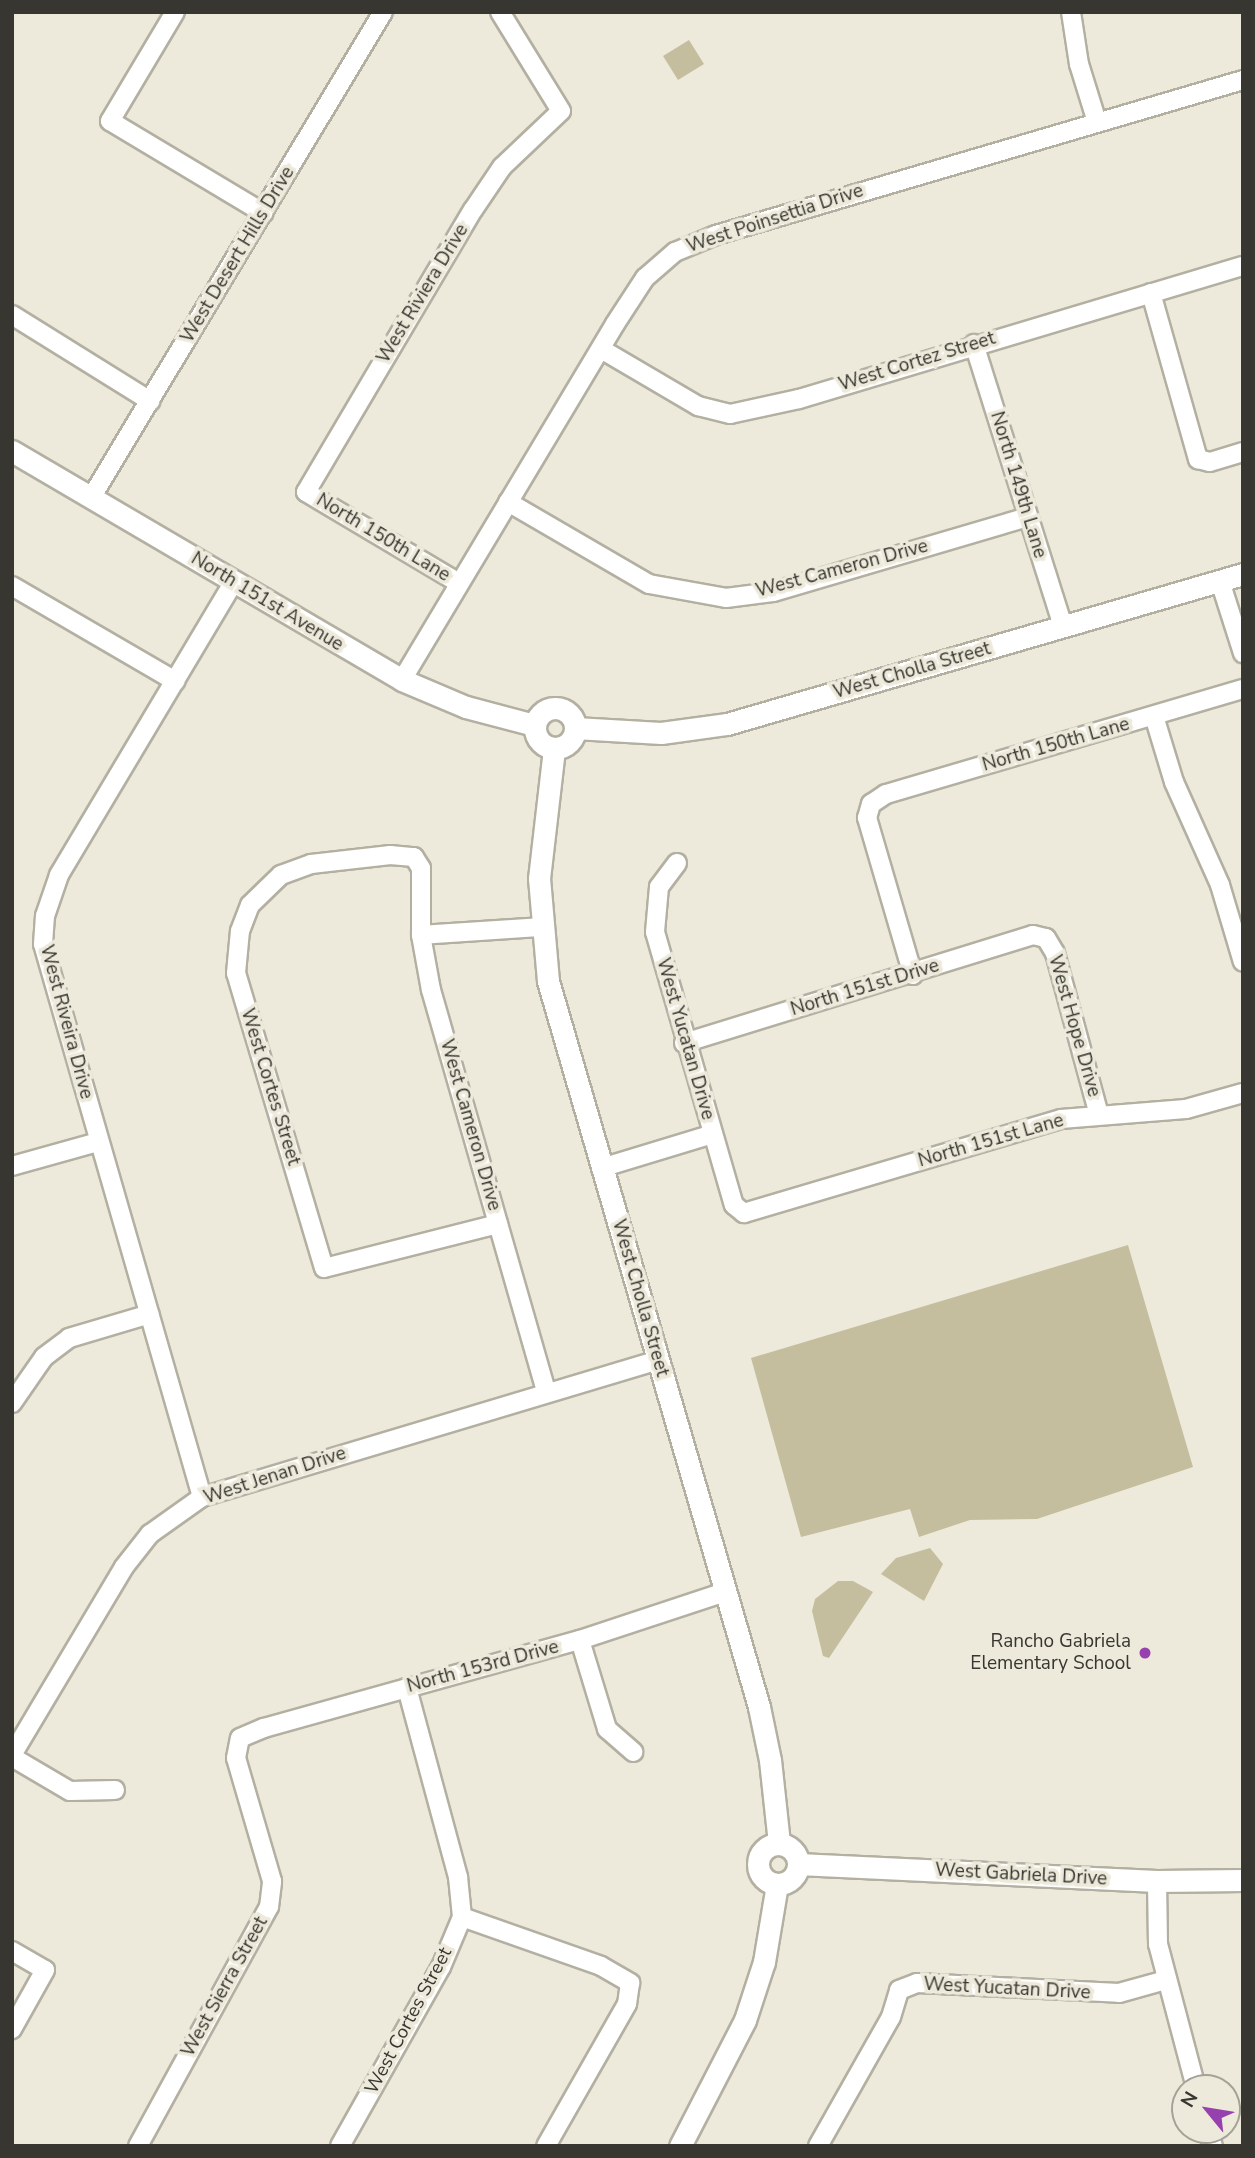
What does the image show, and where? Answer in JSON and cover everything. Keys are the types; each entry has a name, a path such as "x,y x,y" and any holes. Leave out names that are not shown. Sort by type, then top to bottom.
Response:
{"street":[{"path":"175,12 110,121 264,213"},
{"name":"West Desert Hills Drive","path":"91,498 383,12"},
{"name":"West Riviera Drive","path":"306,492 473,209 502,167 561,111 500,12"},
{"path":"1071,12 1079,64 1097,122"},
{"name":"West Poinsettia Drive","path":"402,680 645,278 675,252 716,234 1243,80"},
{"name":"West Cortez Street","path":"600,349 698,406 730,414 799,399 974,344 1243,266"},
{"path":"1151,293 1198,459 1210,462 1243,453"},
{"path":"12,315 150,401"},
{"name":"North 149th Lane","path":"974,344 1063,627"},
{"name":"North 151st Avenue","path":"12,451 402,680 466,707 534,725"},
{"name":"North 150th Lane","path":"306,492 459,583"},
{"name":"West Cameron Drive","path":"508,502 649,584 726,598 773,592 1028,517"},
{"name":"West Cholla Street","path":"575,728 661,733 727,724 1243,574"},
{"path":"1220,581 1243,653"},
{"name":"West Riveira Drive","path":"202,1497 43,944 45,916 59,875 234,582"},
{"path":"15,594 175,681"},
{"name":"North 150th Lane","path":"913,975 867,818 871,804 886,794 1243,689"},
{"path":"553,708 566,711 575,728 566,746 554,749 541,744 534,725 541,713 553,708"},
{"path":"1154,716 1174,782 1220,885 1243,962"},
{"name":"West Cholla Street","path":"554,749 539,878 548,981 764,1728 779,1843"},
{"name":"West Cameron Drive","path":"250,905 281,875 312,864 414,857 421,868 421,935 431,990 546,1390"},
{"name":"West Yucatan Drive","path":"677,863 659,887 656,932 684,1043 734,1205 744,1213"},
{"name":"West Cortes Street","path":"250,905 238,942 236,973 324,1268 498,1224"},
{"path":"421,935 542,927"},
{"name":"North 151st Drive","path":"684,1043 913,975 1033,935 1046,938"},
{"name":"West Hope Drive","path":"1046,938 1055,953 1099,1115"},
{"name":"North 151st Lane","path":"744,1213 1061,1119 1186,1109 1243,1093"},
{"path":"601,1168 713,1134"},
{"path":"12,1167 98,1142"},
{"path":"12,1403 44,1357 69,1338 150,1314"},
{"name":"West Jenan Drive","path":"12,1756 124,1567 150,1534 202,1497 546,1390 658,1360"},
{"name":"North 153rd Drive","path":"240,1738 264,1728 580,1640 725,1592"},
{"path":"580,1640 607,1729 633,1752"},
{"name":"West Cortes Street","path":"340,2146 441,1967 462,1917 458,1877 407,1688"},
{"name":"West Sierra Street","path":"138,2146 269,1907 272,1881 236,1758 240,1738"},
{"path":"12,1756 70,1791 115,1790"},
{"path":"779,1843 794,1852 798,1864 794,1876 777,1884 764,1879 757,1866 765,1847 779,1843"},
{"name":"West Gabriela Drive","path":"798,1864 1157,1881 1243,1880"},
{"path":"1157,1881 1158,1944 1192,2074"},
{"path":"680,2146 745,2020 764,1962 777,1884"},
{"path":"462,1917 621,1975 630,1983 627,2004 546,2146"},
{"path":"12,1951 45,1970 12,2029"},
{"name":"West Yucatan Drive","path":"818,2146 891,2017 899,1990 917,1983 1110,1993 1166,1980"}],"shaded area":[{"path":"689,40 704,64 678,80 663,56"},
{"path":"1128,1245 1193,1467 1037,1519 970,1520 919,1537 910,1509 801,1537 751,1358"},
{"path":"930,1548 943,1564 924,1601 881,1574 896,1558"},
{"path":"838,1581 853,1581 873,1592 829,1658 823,1656 812,1611 815,1599"}],"place":[{"name":"Rancho Gabriela Elementary School","path":"1145,1653"}]}
